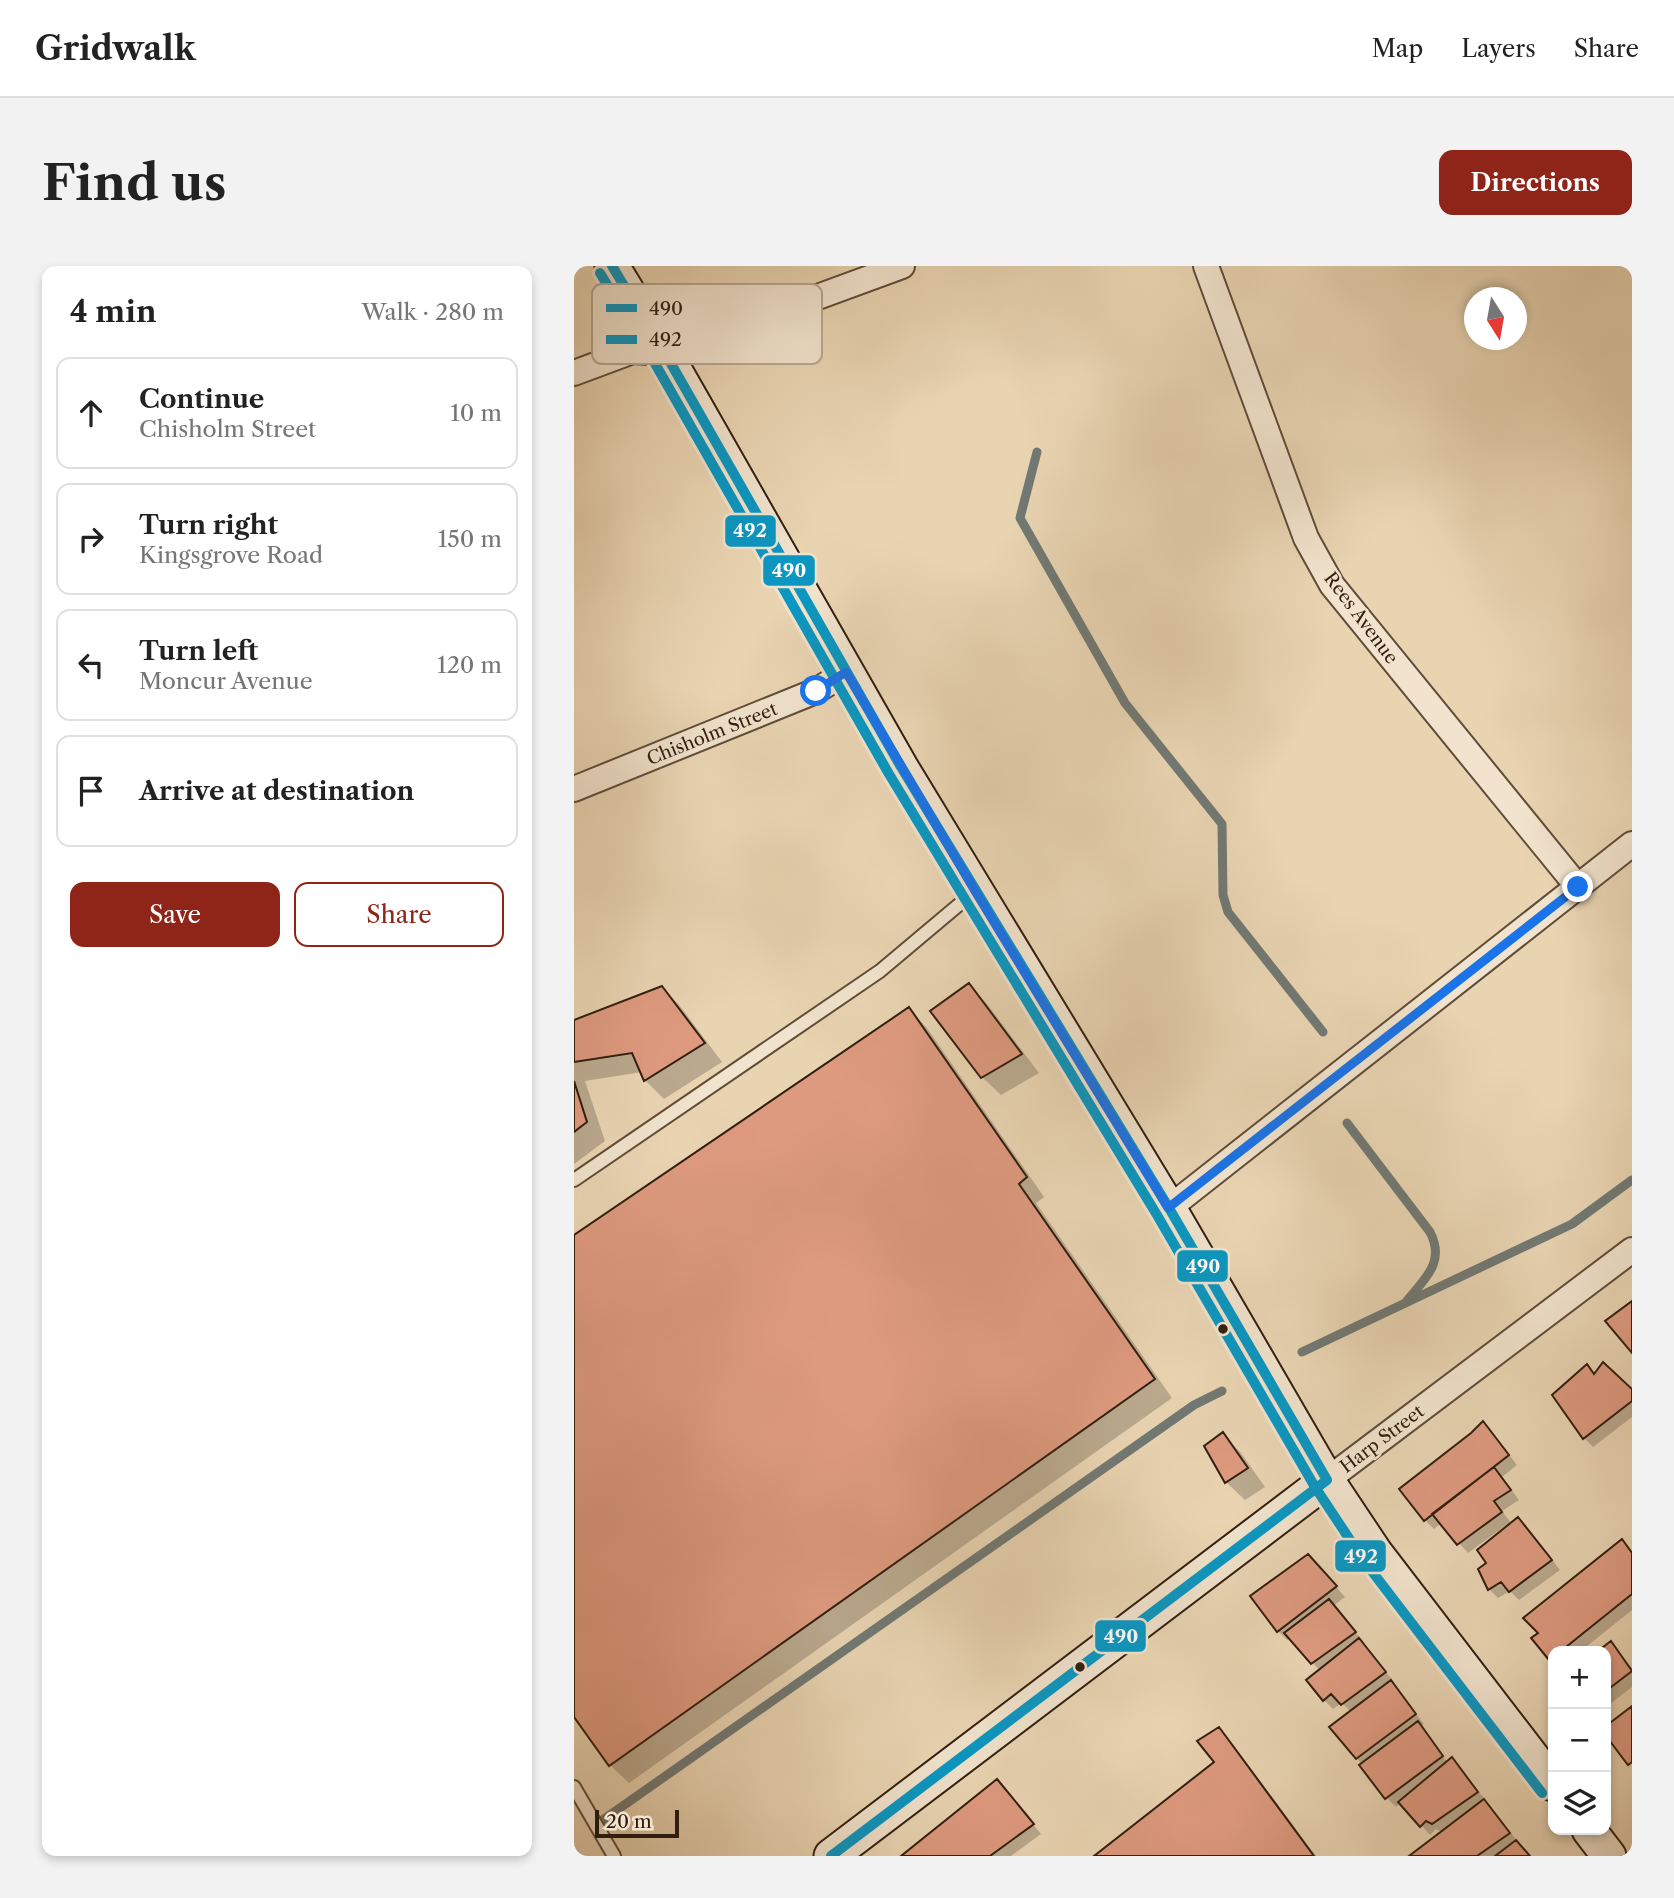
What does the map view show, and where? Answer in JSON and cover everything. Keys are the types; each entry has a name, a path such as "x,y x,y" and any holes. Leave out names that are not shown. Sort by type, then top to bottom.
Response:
{"main road":[{"path":"612,266 623,284"},
{"path":"671,364 846,672 975,891 1168,1208 1327,1480 1374,1552 1548,1778"},
{"name":"Harp Street","path":"831,1856 1327,1480"},
{"path":"1593,1835 1609,1856"}],"street":[{"path":"822,295 902,266"},
{"name":"Rees Avenue","path":"1206,266 1306,538 1332,585 1578,887"},
{"path":"574,373 598,364"},
{"name":"Chisholm Street","path":"574,789 816,691 846,672"},
{"path":"1168,1208 1632,844"},
{"name":"Harp Street","path":"1327,1480 1632,1250"}],"lane":[{"path":"574,1180 880,971 975,891"},
{"path":"574,1787 614,1856"}],"building":[{"path":"969,983 1022,1054 981,1078 930,1011"},
{"path":"662,986 705,1043 644,1081 632,1053 574,1062 574,1020"},
{"path":"909,1007 1027,1177 1019,1184 1155,1379 609,1766 574,1717 574,1235"},
{"path":"574,1081 587,1122 574,1132"},
{"path":"1632,1301 1632,1353 1605,1321"},
{"path":"1603,1362 1632,1389 1632,1401 1583,1439 1552,1395 1587,1364 1594,1374"},
{"path":"1483,1421 1509,1455 1424,1521 1399,1489"},
{"path":"1223,1432 1248,1468 1225,1483 1204,1446"},
{"path":"1494,1467 1511,1490 1494,1501 1502,1512 1457,1545 1432,1514"},
{"path":"1518,1517 1552,1560 1509,1592 1501,1582 1488,1590 1478,1569 1486,1563 1477,1550"},
{"path":"1622,1539 1632,1553 1632,1594 1567,1646 1548,1646 1548,1659 1531,1638 1538,1633 1523,1618"},
{"path":"1308,1554 1337,1586 1277,1632 1250,1596"},
{"path":"1329,1599 1356,1632 1311,1664 1284,1633"},
{"path":"1359,1638 1386,1672 1341,1705 1331,1694 1323,1701 1306,1680"},
{"path":"1611,1641 1632,1671 1611,1687 1611,1646 1604,1646"},
{"path":"1391,1680 1416,1714 1356,1759 1329,1727"},
{"path":"1632,1706 1632,1762 1628,1765 1611,1743 1611,1722"},
{"path":"1418,1721 1443,1756 1385,1799 1359,1765"},
{"path":"1219,1727 1314,1856 1094,1856 1214,1762 1197,1741"},
{"path":"1452,1757 1478,1792 1432,1824 1426,1821 1420,1827 1398,1802"},
{"path":"997,1779 1034,1824 990,1856 901,1856"},
{"path":"1484,1799 1510,1833 1477,1856 1409,1856"},
{"path":"1516,1840 1530,1856 1495,1856"}],"waterway":[{"path":"1037,452 1020,518 1125,703 1222,824 1223,895 1228,912 1323,1032"},
{"path":"1347,1123 1430,1232 1434,1243 1436,1253 1431,1270 1406,1302"},
{"path":"1302,1352 1572,1224 1632,1180"},
{"path":"600,1822 1194,1405 1222,1391"}],"transit line":[{"name":"490","path":"612,266 623,284"},
{"name":"492","path":"600,273 607,284"},
{"name":"492","path":"655,364 889,774 1157,1215 1315,1487 1364,1561 1542,1793"},
{"name":"490","path":"671,364 901,767 1169,1208 1327,1480"},
{"name":"490","path":"831,1856 1327,1480"}],"route":[{"path":"816,691 846,672 975,891 1168,1208 1578,887"}]}
